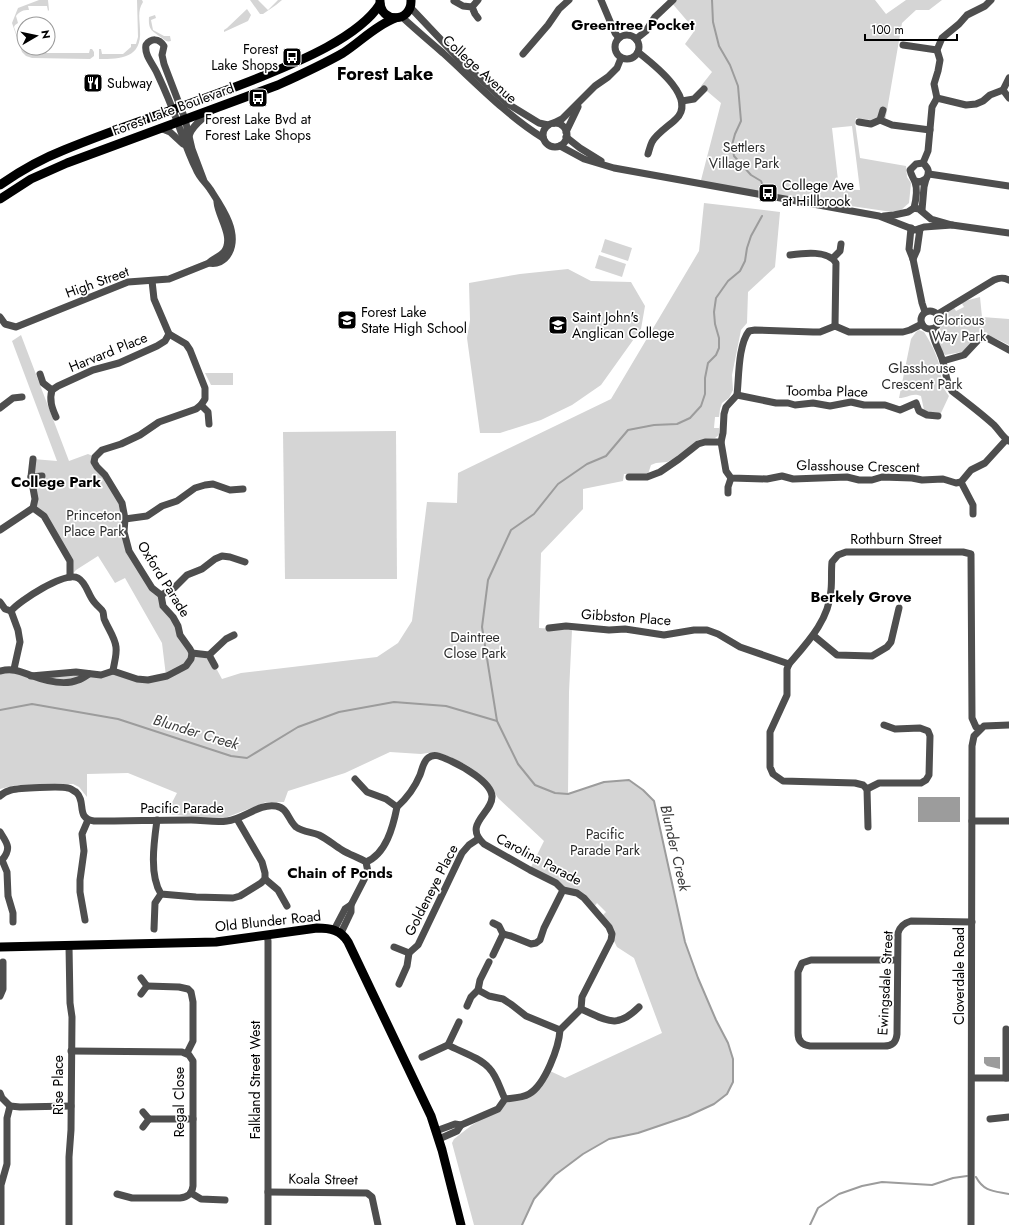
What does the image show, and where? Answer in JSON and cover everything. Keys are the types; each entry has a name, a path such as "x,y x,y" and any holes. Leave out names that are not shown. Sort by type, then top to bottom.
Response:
{"main road":[{"path":"380,2 383,12 386,15 398,18 406,14 411,2"},
{"name":"Forest Lake Boulevard","path":"0,185 36,163 62,150 254,80 320,51 371,16 380,2"},
{"name":"Forest Lake Boulevard","path":"0,199 31,179 47,172 160,128 278,85 325,63 359,42 383,23 398,18"},
{"name":"Old Blunder Road","path":"0,947 216,942 317,928 326,928 338,931"},
{"path":"338,931 348,942 423,1097 438,1135 461,1225"}],"street":[{"path":"472,7 478,0"},
{"path":"523,54 548,25 559,9 569,0"},
{"path":"601,0 615,33 619,38"},
{"path":"636,39 646,30 655,17 673,0"},
{"path":"923,163 928,151 932,107 938,98 934,84 940,60 937,50 942,38 959,24 967,15 985,6 991,0"},
{"path":"454,1 463,6 472,7"},
{"name":"College Avenue","path":"411,2 462,62 508,104 539,123 562,126 566,134 580,148 614,168"},
{"path":"472,7 478,18"},
{"name":"College Avenue","path":"398,18 444,54 467,77 543,138 547,144 550,146 560,146 584,159 614,168 879,216 915,230 952,225"},
{"path":"630,36 636,39 639,46 638,52 632,58 621,58 616,52 615,47 619,38 630,36"},
{"path":"153,40 162,43 164,49 162,55 164,64 177,109 149,57 145,53 147,43 153,40"},
{"path":"903,45 937,50"},
{"path":"638,52 671,82 678,90 682,101 681,111 677,118 666,126 652,142 648,154"},
{"path":"149,57 156,59 162,55"},
{"path":"543,138 544,130 551,124 562,119 581,102 595,86 617,68 621,58"},
{"path":"938,98 966,105 976,104 983,101 990,95 1003,90 1009,78"},
{"path":"682,101 694,100 704,89"},
{"path":"1003,90 1009,98"},
{"path":"560,146 564,142 570,122 581,102"},
{"name":"High Street","path":"0,317 5,324 16,327 128,282 169,279 209,263 214,264 224,260 228,256 232,243 231,230 227,218 223,208 217,202 196,171 185,145 181,121 177,109"},
{"path":"189,136 195,125 212,109"},
{"path":"880,120 883,110"},
{"path":"859,122 871,124 880,120 892,125 930,130"},
{"name":"High Street","path":"181,121 189,136 192,149 204,181"},
{"path":"160,128 170,132 185,145"},
{"path":"913,259 917,250 922,228 926,222 924,212 924,187 928,176 928,168 923,163"},
{"path":"923,163 916,164 910,170 911,176 915,181 916,201 905,219 910,227 909,249 913,259 922,303 926,312"},
{"path":"915,181 920,182 928,176 1009,186"},
{"name":"College Avenue","path":"879,216 894,215 911,210 924,212 931,219 952,225 1009,233"},
{"path":"833,258 840,251 841,244"},
{"path":"790,255 804,252 828,255 833,258 836,263 835,326"},
{"path":"938,314 994,280 999,278 1009,280"},
{"path":"152,280 154,299 169,334 186,344 190,350 205,388 205,399 202,405 208,412 209,424"},
{"path":"932,311 938,314 939,323 937,326 932,329 926,328 922,324 922,316 926,312 932,311"},
{"path":"728,493 731,478 726,471 721,442 724,414 726,406 737,396 738,374 744,340 750,331 820,332 835,326 849,332 904,332 922,324"},
{"path":"932,329 933,338 943,360 948,385 952,392 1000,430 1008,440 985,463 971,470 961,482 973,505 973,514"},
{"name":"Harvard Place","path":"52,390 93,370 119,363 157,346 165,341 169,334"},
{"path":"943,360 964,355 980,339 987,338 1009,350"},
{"path":"40,374 43,383 52,390 50,395 50,403 56,417"},
{"name":"Toomba Place","path":"737,396 776,403 813,403 830,406 851,402 864,405 885,405 900,410 916,403 919,411 927,415 938,416"},
{"path":"0,408 13,398 22,397"},
{"name":"Oxford Parade","path":"192,653 180,635 178,626 173,617 163,606 161,595 152,588 129,551 124,532 125,519 122,503 105,475 97,467 94,462 94,457 102,450 121,444 140,435 159,422 187,413 202,405"},
{"path":"629,477 647,477 660,472 698,444 705,442 721,442"},
{"path":"0,530 33,508 35,499 31,477 33,459"},
{"path":"31,477 42,476"},
{"name":"Glasshouse Crescent","path":"731,478 767,478 782,476 793,480 847,477 859,480 872,480 882,477 897,477 930,480 943,479 956,483 961,482"},
{"path":"125,519 147,516 162,506 177,501 195,488 205,485 213,484 230,490 243,489"},
{"path":"33,508 44,516 70,561 70,577"},
{"name":"Rothburn Street","path":"789,664 814,636 822,622 831,591 832,562 838,554 846,552 963,552 970,554 972,718 976,726 980,729"},
{"path":"161,595 174,588 187,575 202,569 214,559 222,556 245,562"},
{"path":"11,611 31,594 62,578 76,577 81,581 94,603 99,606 114,639 116,646 113,672"},
{"path":"0,602 5,609 11,611"},
{"path":"814,636 837,655 872,656 887,647 891,642 899,608"},
{"path":"11,611 18,630 20,642 14,669"},
{"name":"Gibbston Place","path":"549,628 566,626 609,630 625,629 664,635 694,630 707,630 718,634 740,647 789,664"},
{"path":"0,671 14,669 31,676 70,672 101,675 113,672 136,679 148,680 166,676 186,666 191,659 192,653 209,654 226,639 234,635"},
{"path":"209,654 215,666"},
{"path":"789,664 787,669 787,695 770,732 770,767 773,774 780,780 788,782 855,783 863,785 867,789 868,827"},
{"path":"867,789 879,783 921,783 926,780 929,775 930,736 928,731 920,728 896,729 884,725"},
{"path":"980,729 988,725 1009,725"},
{"name":"Cloverdale Road","path":"971,1225 972,746 974,736 980,729"},
{"name":"Carolina Parade","path":"366,862 373,860 379,854 394,822 397,807 415,785 428,758 434,755 440,756 474,774 490,790 492,796 491,802 476,827 478,839 484,844 530,870 556,883 564,890 577,893 584,898 609,927 612,934 611,940 582,997 580,1009 560,1030"},
{"path":"355,779 367,792 386,799 397,807"},
{"path":"0,796 11,790 68,788 80,797 82,812 88,820 82,834 84,851 80,880 80,892 85,920"},
{"name":"Pacific Parade","path":"88,820 227,822 266,806 275,805 282,807 287,812 296,827 317,834 342,850 366,862"},
{"path":"157,820 153,846 155,880 157,888 161,894 196,898 233,898 240,896 265,879 262,862 237,819"},
{"path":"972,821 1009,822"},
{"path":"0,832 9,849 7,855 1,860 7,872 8,896 13,913 13,922"},
{"name":"Goldeneye Place","path":"399,984 407,966 409,954 418,945 462,853 469,845 478,839"},
{"path":"338,931 351,912 351,906 368,872 366,862"},
{"path":"265,879 278,890 287,906"},
{"path":"503,934 531,944 536,944 540,940 544,928 564,890"},
{"path":"154,929 155,903 161,894"},
{"name":"Ewingsdale Street","path":"897,960 811,960 802,963 798,972 798,1034 800,1042 803,1045 810,1046 884,1046 893,1044 897,1034 898,933 901,926 906,922 972,922"},
{"path":"493,923 499,926 503,934"},
{"path":"492,955 503,934"},
{"name":"Falkland Street West","path":"267,935 268,1225"},
{"name":"Rise Place","path":"69,946 72,1017 69,1225"},
{"name":"Goldeneye Place","path":"394,946 409,954"},
{"path":"0,996 3,989 3,962"},
{"path":"467,1006 478,990 480,980 489,962"},
{"path":"141,978 147,986"},
{"path":"140,994 147,986"},
{"path":"147,986 179,987 191,992 194,1002 193,1041 187,1053"},
{"path":"438,1135 457,1131 462,1125 498,1109 505,1099 522,1097 530,1093 542,1082 559,1041 560,1030 526,1016 512,1004 503,999 489,996 478,990"},
{"path":"580,1009 608,1021 615,1022 622,1020 640,1007"},
{"path":"422,1057 448,1045 459,1022"},
{"path":"972,1078 1008,1078 1006,1029"},
{"path":"448,1045 482,1062 489,1068 505,1099"},
{"name":"Regal Close","path":"72,1051 187,1053 193,1061 193,1186 191,1193"},
{"path":"0,1093 2,1098 10,1106 71,1106"},
{"path":"1,1225 1,1185 7,1164 7,1118 10,1106"},
{"path":"143,1112 149,1120"},
{"path":"990,1119 1009,1117"},
{"path":"143,1127 149,1120 193,1120"},
{"name":"Koala Street","path":"268,1192 367,1193 372,1197 378,1225"},
{"path":"117,1194 132,1198 180,1198 186,1197 191,1193 201,1199 225,1200"}],"green space":[{"path":"39,0 48,0 49,10 48,11 47,6 28,6 29,10 22,11 16,16 16,24 14,27 16,35 12,23 18,8"},
{"path":"137,0 142,0 143,2 139,12 140,39 138,46 134,51 122,57 99,59 99,49 101,49 102,54 123,54 131,47 131,44 136,44 138,37"},
{"path":"250,0 258,0 268,10 278,0 282,0 263,14 260,14"},
{"name":"Settlers Village Park","path":"673,0 875,0 886,14 906,0 942,0 929,10 916,10 902,23 885,122 856,118 855,122 860,158 906,166 907,177 911,183 909,203 901,210 892,212 700,184 721,103 701,86 712,72 685,44 695,30 671,2","holes":["852,126 860,190 839,189 832,128"]},
{"path":"247,9 251,15 248,21 224,32 224,30"},
{"path":"155,15 156,18 151,20 153,30 164,36 170,36 171,41 166,41 150,28 149,17"},
{"path":"90,49 94,52 94,56 90,59 32,58 26,56 56,56 56,53 89,53"},
{"path":"704,203 780,212 775,267 748,292 747,323 741,330 732,375 733,390 729,398 722,403 719,417 715,417 714,428 719,428 719,435 715,438 698,440 679,456 667,462 651,465 648,474 624,474 623,481 583,489 583,509 541,553 539,628 572,630 569,692 568,794 604,782 629,780 643,790 654,801 685,942 698,978 716,1020 728,1043 733,1059 733,1082 727,1094 714,1104 688,1116 638,1133 609,1139 583,1154 555,1175 534,1199 522,1225 474,1225 452,1143 454,1139 472,1125 497,1110 506,1102 521,1099 550,1071 565,1078 662,1033 634,958 617,947 614,941 614,933 602,916 606,912 597,903 594,907 531,867 544,841 498,798 490,785 481,776 470,767 440,753 434,752 421,754 390,752 345,773 288,791 284,802 266,802 225,818 217,819 166,814 177,793 128,773 87,774 87,797 79,787 73,784 16,785 0,789 0,671 31,676 113,671 137,679 166,676 162,643 125,578 115,583 98,556 76,570 70,577 70,561 44,516 33,508 33,459 57,461 12,341 21,335 69,461 88,454 95,457 122,503 125,542 161,595 190,649 209,655 222,679 241,673 377,657 398,643 412,621 427,502 457,503 458,473 611,399 699,251"},
{"path":"605,239 632,248 628,261 601,252"},
{"path":"599,255 626,264 622,277 595,268"},
{"path":"568,269 591,281 631,282 645,306 641,329 601,385 572,405 541,420 500,433 480,433 467,338 470,320 469,283 520,274"},
{"name":"Glorious Way Park","path":"980,297 982,317 1009,319 1009,345 997,339 977,336 962,352 945,355 941,350 936,336 942,325 946,312 953,306 956,311 964,307 961,302"},
{"name":"Glasshouse Crescent Park","path":"919,330 924,332 933,347 939,364 943,384 949,396 941,413 926,412 924,410 921,396 912,395 899,398 911,339"},
{"path":"205,373 233,373 233,385 211,385"},
{"path":"396,431 397,579 285,579 283,432"}],"shaded area":[{"path":"918,797 960,797 960,822 918,822"},
{"path":"984,1057 1000,1057 1000,1069 987,1066 984,1063"}],"waterway":[{"path":"712,0 713,22 719,46 730,65 738,86 741,121 732,145 734,156 751,175 761,181 765,191"},
{"path":"497,721 482,627 488,580 511,530 534,514 558,484 587,464 606,456 628,430 654,425 677,424 690,418 701,406 705,394 705,378 708,363 716,355 719,348 719,338 715,324 714,312 716,298 728,281 740,271 745,261 751,236 762,216"},
{"name":"Blunder Creek","path":"0,710 32,704 118,719 231,756 247,758 298,727 339,712 394,702 446,706 497,721 518,764 535,785 555,793 568,794 604,782 629,780 643,790 654,801 685,942 698,978 716,1020 728,1043 733,1059 733,1082 727,1094 714,1104 688,1116 638,1133 609,1139 583,1154 555,1175 534,1199 522,1225"},
{"path":"810,1225 818,1208 839,1194 862,1186 882,1182 932,1185 953,1178 967,1176"},
{"path":"976,1177 982,1186 990,1190 1009,1194"}],"place":[{"name":"Forest Lake Shops","path":"292,57"},
{"name":"Subway","path":"93,83"},
{"name":"Forest Lake Bvd at Forest Lake Shops","path":"258,98"},
{"name":"College Ave at Hillbrook","path":"768,193"},
{"name":"Forest Lake State High School","path":"347,320"},
{"name":"Saint John's Anglican College","path":"558,325"}],"district":[{"name":"Greentree Pocket","path":"633,25"},
{"name":"Forest Lake","path":"385,74"},
{"name":"College Park","path":"56,482"},
{"name":"Berkely Grove","path":"861,597"},
{"name":"Chain of Ponds","path":"340,873"}],"park label":[{"name":"Princeton Place Park","path":"94,524"},
{"name":"Daintree Close Park","path":"475,646"},
{"name":"Pacific Parade Park","path":"605,842"}]}
